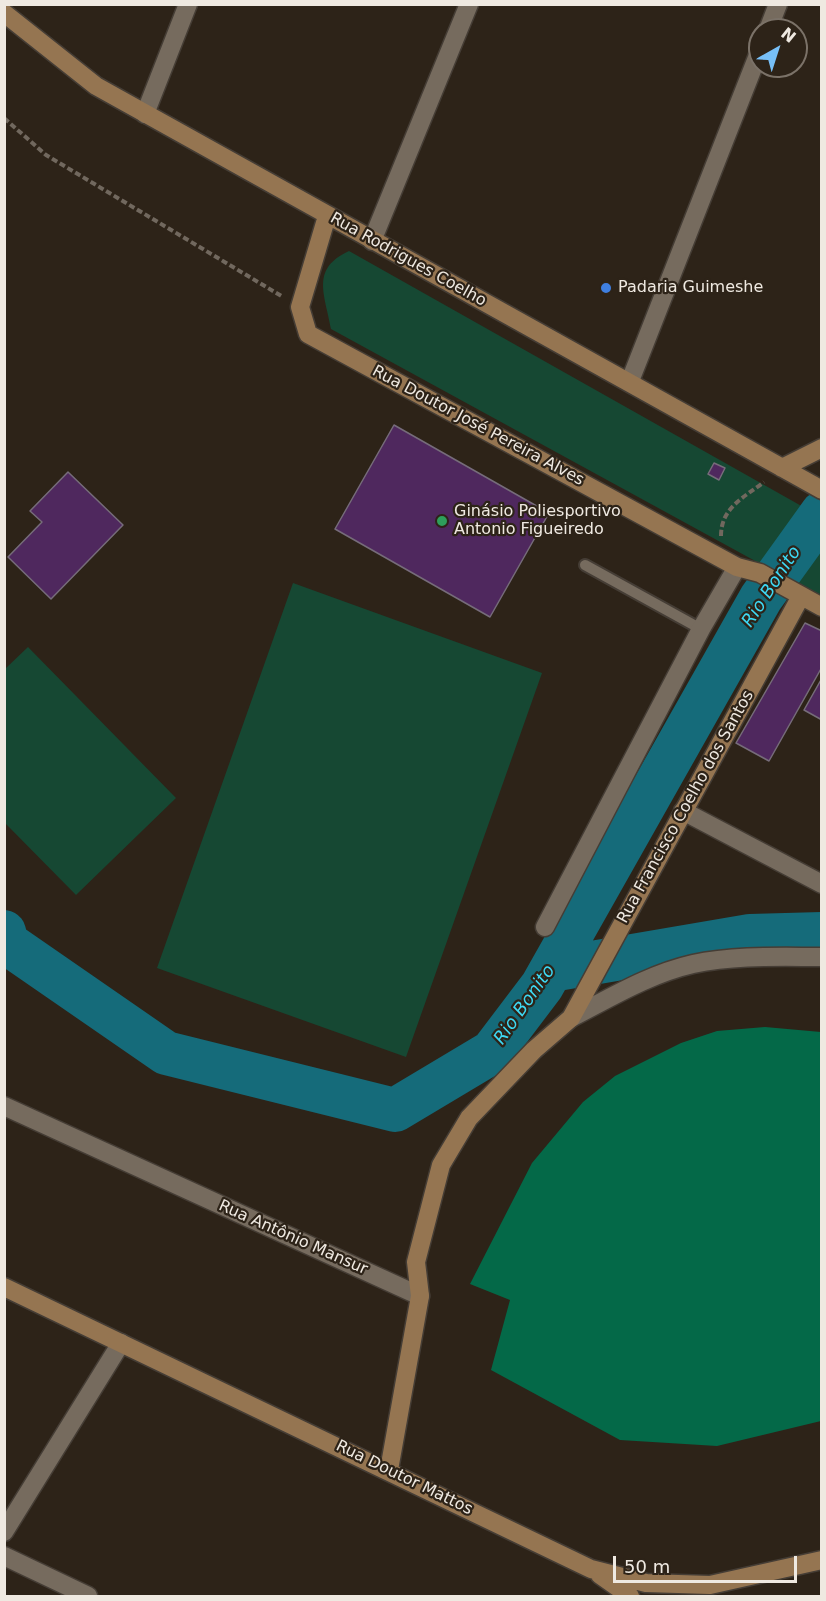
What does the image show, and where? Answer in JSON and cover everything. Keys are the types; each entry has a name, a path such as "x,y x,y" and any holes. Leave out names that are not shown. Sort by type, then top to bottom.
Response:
{"main road":[{"name":"Rua Rodrigues Coelho","path":"4,13 96,86 144,114 630,381 822,490"},
{"path":"300,307 327,216"},
{"name":"Rua Doutor José Pereira Alves","path":"300,307 308,334 737,567 760,573 822,608"},
{"path":"782,468 822,448"},
{"name":"Rua Francisco Coelho dos Santos","path":"571,1018 683,811 794,592"},
{"path":"389,1470 420,1296 416,1262 441,1165 469,1118 534,1050 571,1018"},
{"name":"Rua Doutor Mattos","path":"4,1287 591,1569 646,1583 709,1591 822,1560"},
{"path":"591,1569 630,1596"}],"street":[{"path":"144,114 188,4"},
{"path":"372,241 469,4"},
{"path":"630,381 749,78"},
{"path":"544,927 701,629 737,567"},
{"path":"683,811 822,884"},
{"path":"571,1018 642,981 692,964 751,956 822,957"},
{"name":"Rua Antônio Mansur","path":"6,1110 420,1296"},
{"path":"4,1532 121,1343"},
{"path":"4,1556 88,1596"}],"lane":[{"path":"585,565 701,629"}],"path":[{"path":"4,118 46,155 300,307"},
{"path":"723,541 720,535 723,518 731,506 782,468"}],"green space":[{"path":"349,251 821,517 821,597 331,329 324,294 325,274 337,258"},
{"path":"293,583 542,673 406,1057 157,968"},
{"path":"28,647 176,798 76,895 5,823 5,669"},
{"path":"765,1027 821,1032 821,1421 717,1446 620,1440 491,1370 510,1300 470,1284 532,1163 583,1102 615,1076 681,1043 717,1031"}],"building":[{"name":"Ginásio Poliesportivo Antonio Figueiredo","path":"394,425 549,513 490,617 335,529"},
{"path":"714,463 725,468 719,480 708,474"},
{"path":"68,472 123,525 51,599 8,557 42,522 30,511"},
{"path":"805,623 822,631 822,667 769,761 736,743"},
{"path":"822,678 822,720 804,710"}],"waterway":[{"name":"Rio Bonito","path":"4,932 7,943 166,1053 395,1110 492,1052 542,986 761,598 822,513"},
{"path":"551,970 750,936 822,934"}],"place":[{"name":"Padaria Guimeshe","path":"606,288"},
{"name":"Ginásio Poliesportivo Antonio Figueiredo","path":"442,521"}]}
